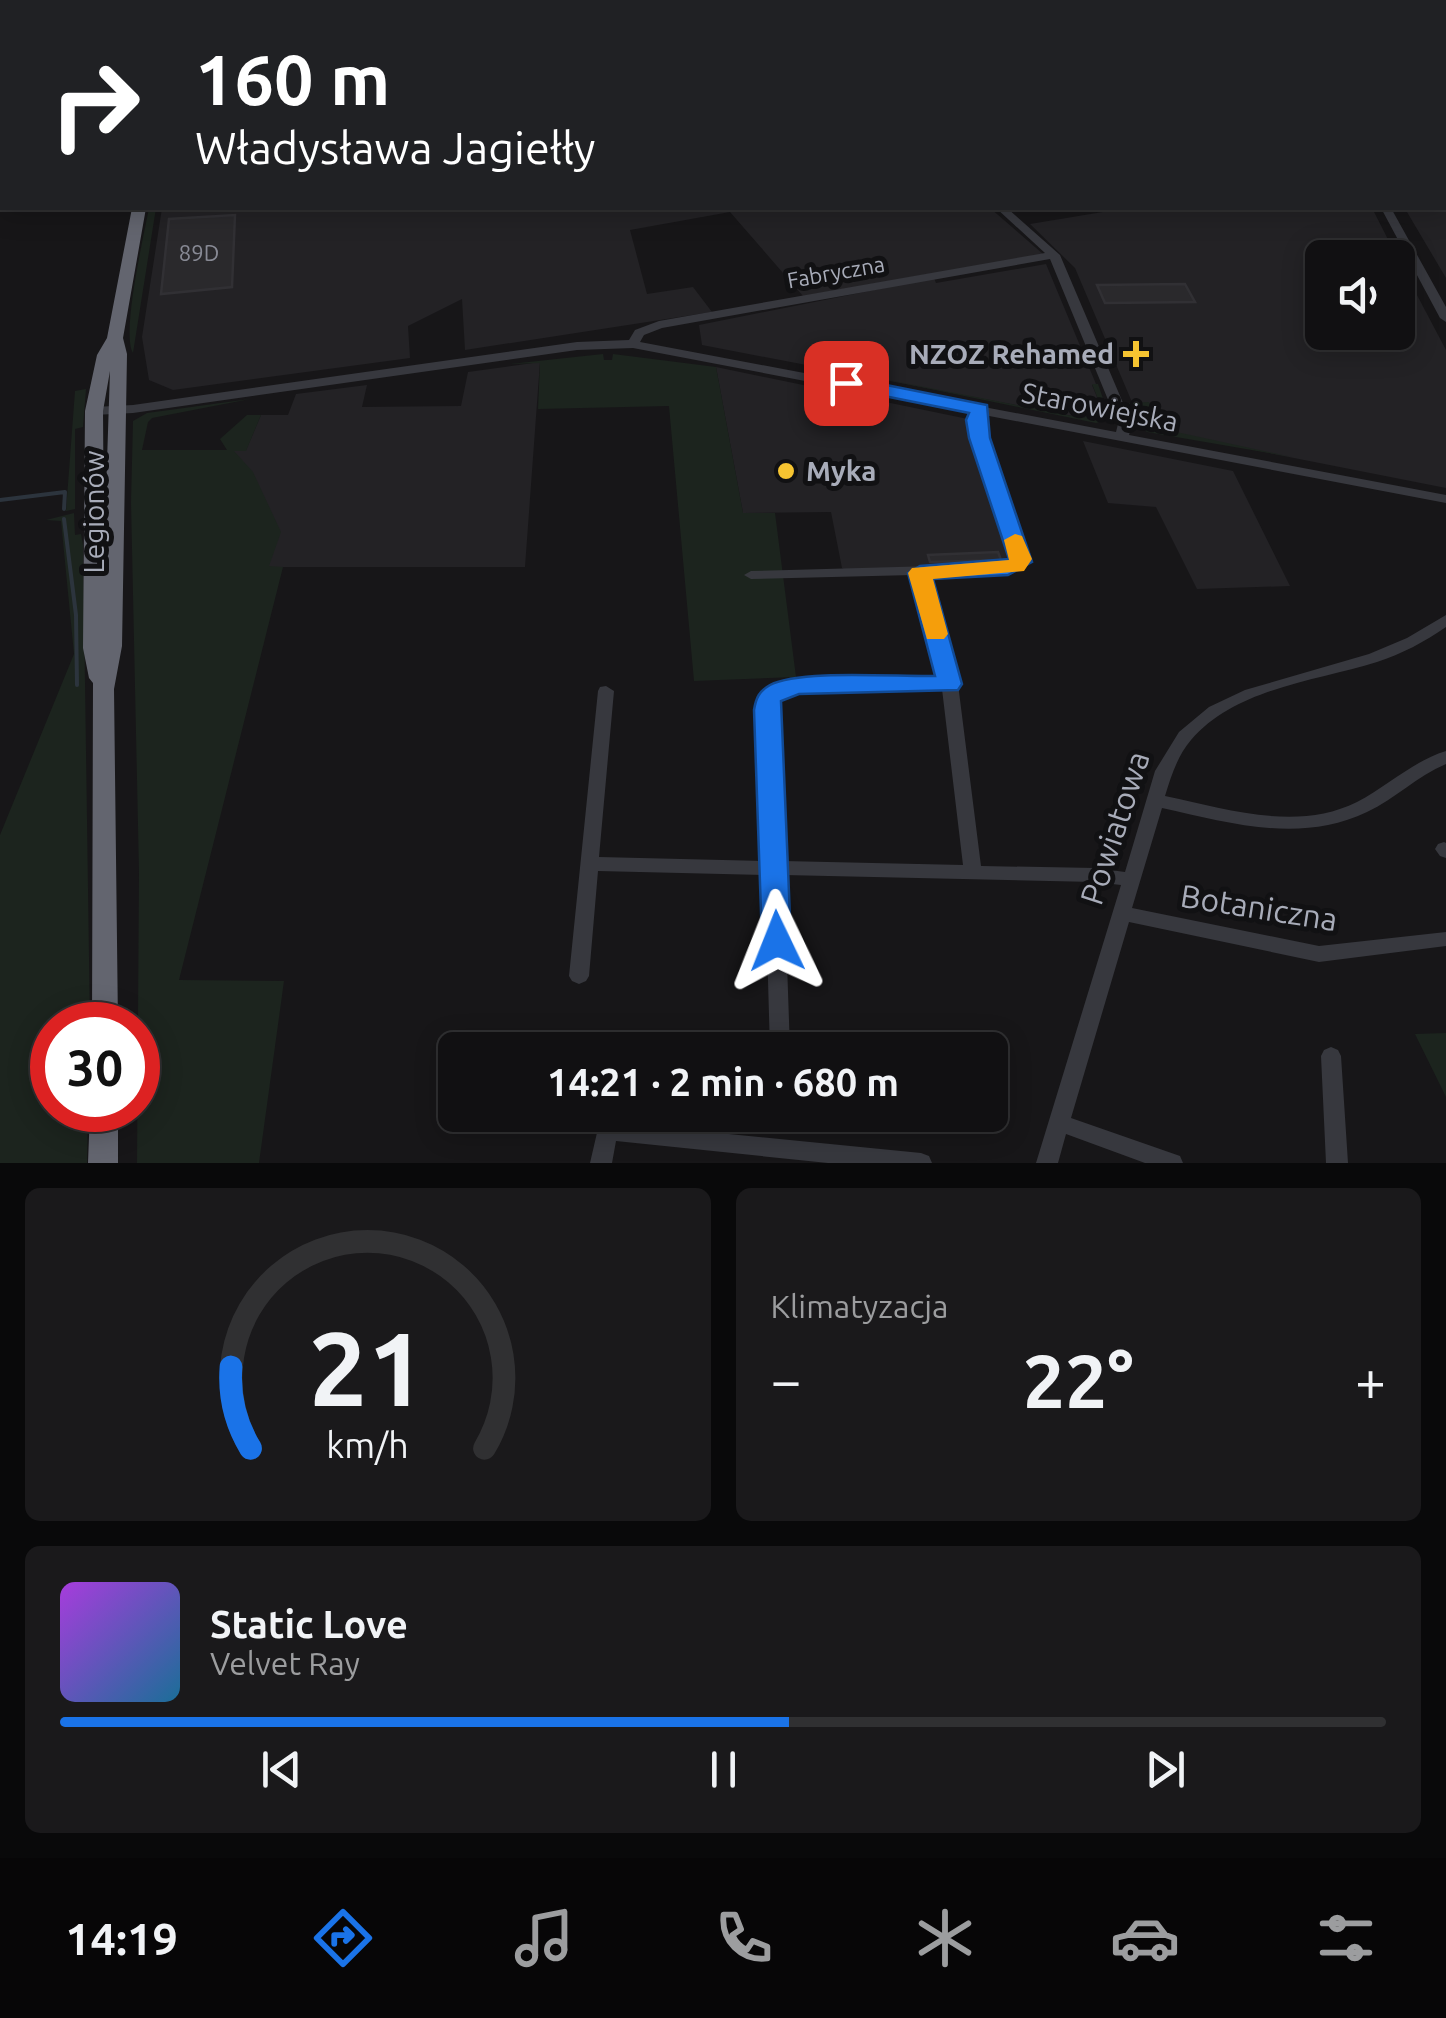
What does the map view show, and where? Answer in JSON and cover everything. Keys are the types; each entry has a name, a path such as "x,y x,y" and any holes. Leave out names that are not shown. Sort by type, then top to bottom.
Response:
{"highway":[{"name":"Legionów","path":"105,1002 103,689 94,648 108,409 120,354 115,338 140,210"},
{"path":"104,1132 104,1163"}],"street":[{"path":"1003,210 1054,255 1125,424 1122,437"},
{"path":"1387,210 1446,318"},
{"name":"Fabryczna","path":"633,344 639,332 659,326 1054,255"},
{"name":"Starowiejska","path":"108,409 576,346 633,344 1443,499"},
{"path":"751,575 920,573 1020,564 980,438 976,420 980,409"},
{"path":"920,573 950,684 973,872"},
{"name":"Powiatowa","path":"1047,1163 1121,913 1176,746 1212,712 1271,688 1386,654 1446,620"},
{"path":"779,1032 766,710 773,692 799,686 950,684"},
{"path":"580,976 606,691"},
{"path":"1156,800 1279,823 1322,822 1365,806 1423,767 1446,757"},
{"path":"592,864 1095,875 1132,880"},
{"name":"Botaniczna","path":"1121,913 1319,954 1446,939"},
{"path":"1331,1056 1337,1163"},
{"path":"1060,1123 1172,1163"},
{"path":"601,1163 607,1131 921,1163"}],"shaded area":[{"path":"149,210 156,210 133,353 131,305"},
{"path":"162,210 992,210 1043,254 803,296 730,212 630,230 647,294 693,287 712,312 465,350 462,299 408,326 410,358 173,390 149,380 142,337"},
{"path":"1115,210 1373,210 1388,240 1305,240 1305,350 1415,350 1415,291 1446,350 1446,488 1143,428 1075,268 1030,224"},
{"path":"1446,211 1446,278 1407,212"},
{"path":"1046,264 1096,384 1092,385 1102,409 1083,418 702,345 699,325 934,278 936,283"},
{"path":"603,354 604,360 612,360 613,354 716,367 743,513 775,513 796,677 694,681 669,406 538,409 540,363 510,364"},
{"path":"540,362 525,567 269,567 233,450 246,450 261,415 288,415 296,394 367,385 362,407 461,406 468,372"},
{"path":"716,367 968,419 1014,560 1004,564 848,572 842,568 831,512 743,513"},
{"path":"858,374 1083,418 1102,409 1092,384 1098,384 1110,419 1096,423"},
{"path":"86,389 83,427 75,429 75,509 66,511 75,391"},
{"path":"250,399 152,418 142,450 227,450 220,439 247,415 261,415 246,451 234,451 253,472 281,532 269,566 283,567 179,980 284,981 259,1163 137,1163 137,1132 160,1132 160,1002 138,1002 131,502 133,421 147,413"},
{"path":"1149,402 1158,428 1292,457 1147,432 1137,422 1129,421 1124,409 1129,403"},
{"path":"1083,441 1233,471 1290,586 1197,589 1156,507 1108,503"},
{"path":"74,513 75,535 81,534 83,545 90,1002 30,1002 30,1132 88,1132 87,1163 0,1163 0,835 74,654 61,521 46,520"},
{"path":"1446,1033 1446,1097 1415,1034"}],"building":[{"path":"235,215 232,287 161,294 169,219"},
{"path":"1185,284 1195,302 1105,303 1097,285"},
{"path":"998,552 1001,560 930,562 928,555"}],"waterway":[{"path":"0,500 65,492 64,509"},
{"path":"64,519 76,615 77,685"}],"slow traffic":[{"path":"936,634 920,573 1016,566 1021,559 1015,540"}],"place":[{"name":"NZOZ Rehamed","path":"1136,354"},
{"name":"Myka","path":"786,471"}],"route":[{"path":"777,941 766,710 769,698 773,692 790,686 950,684 920,573 1008,568 1021,562 980,438 976,420 980,409 846,383"}]}
